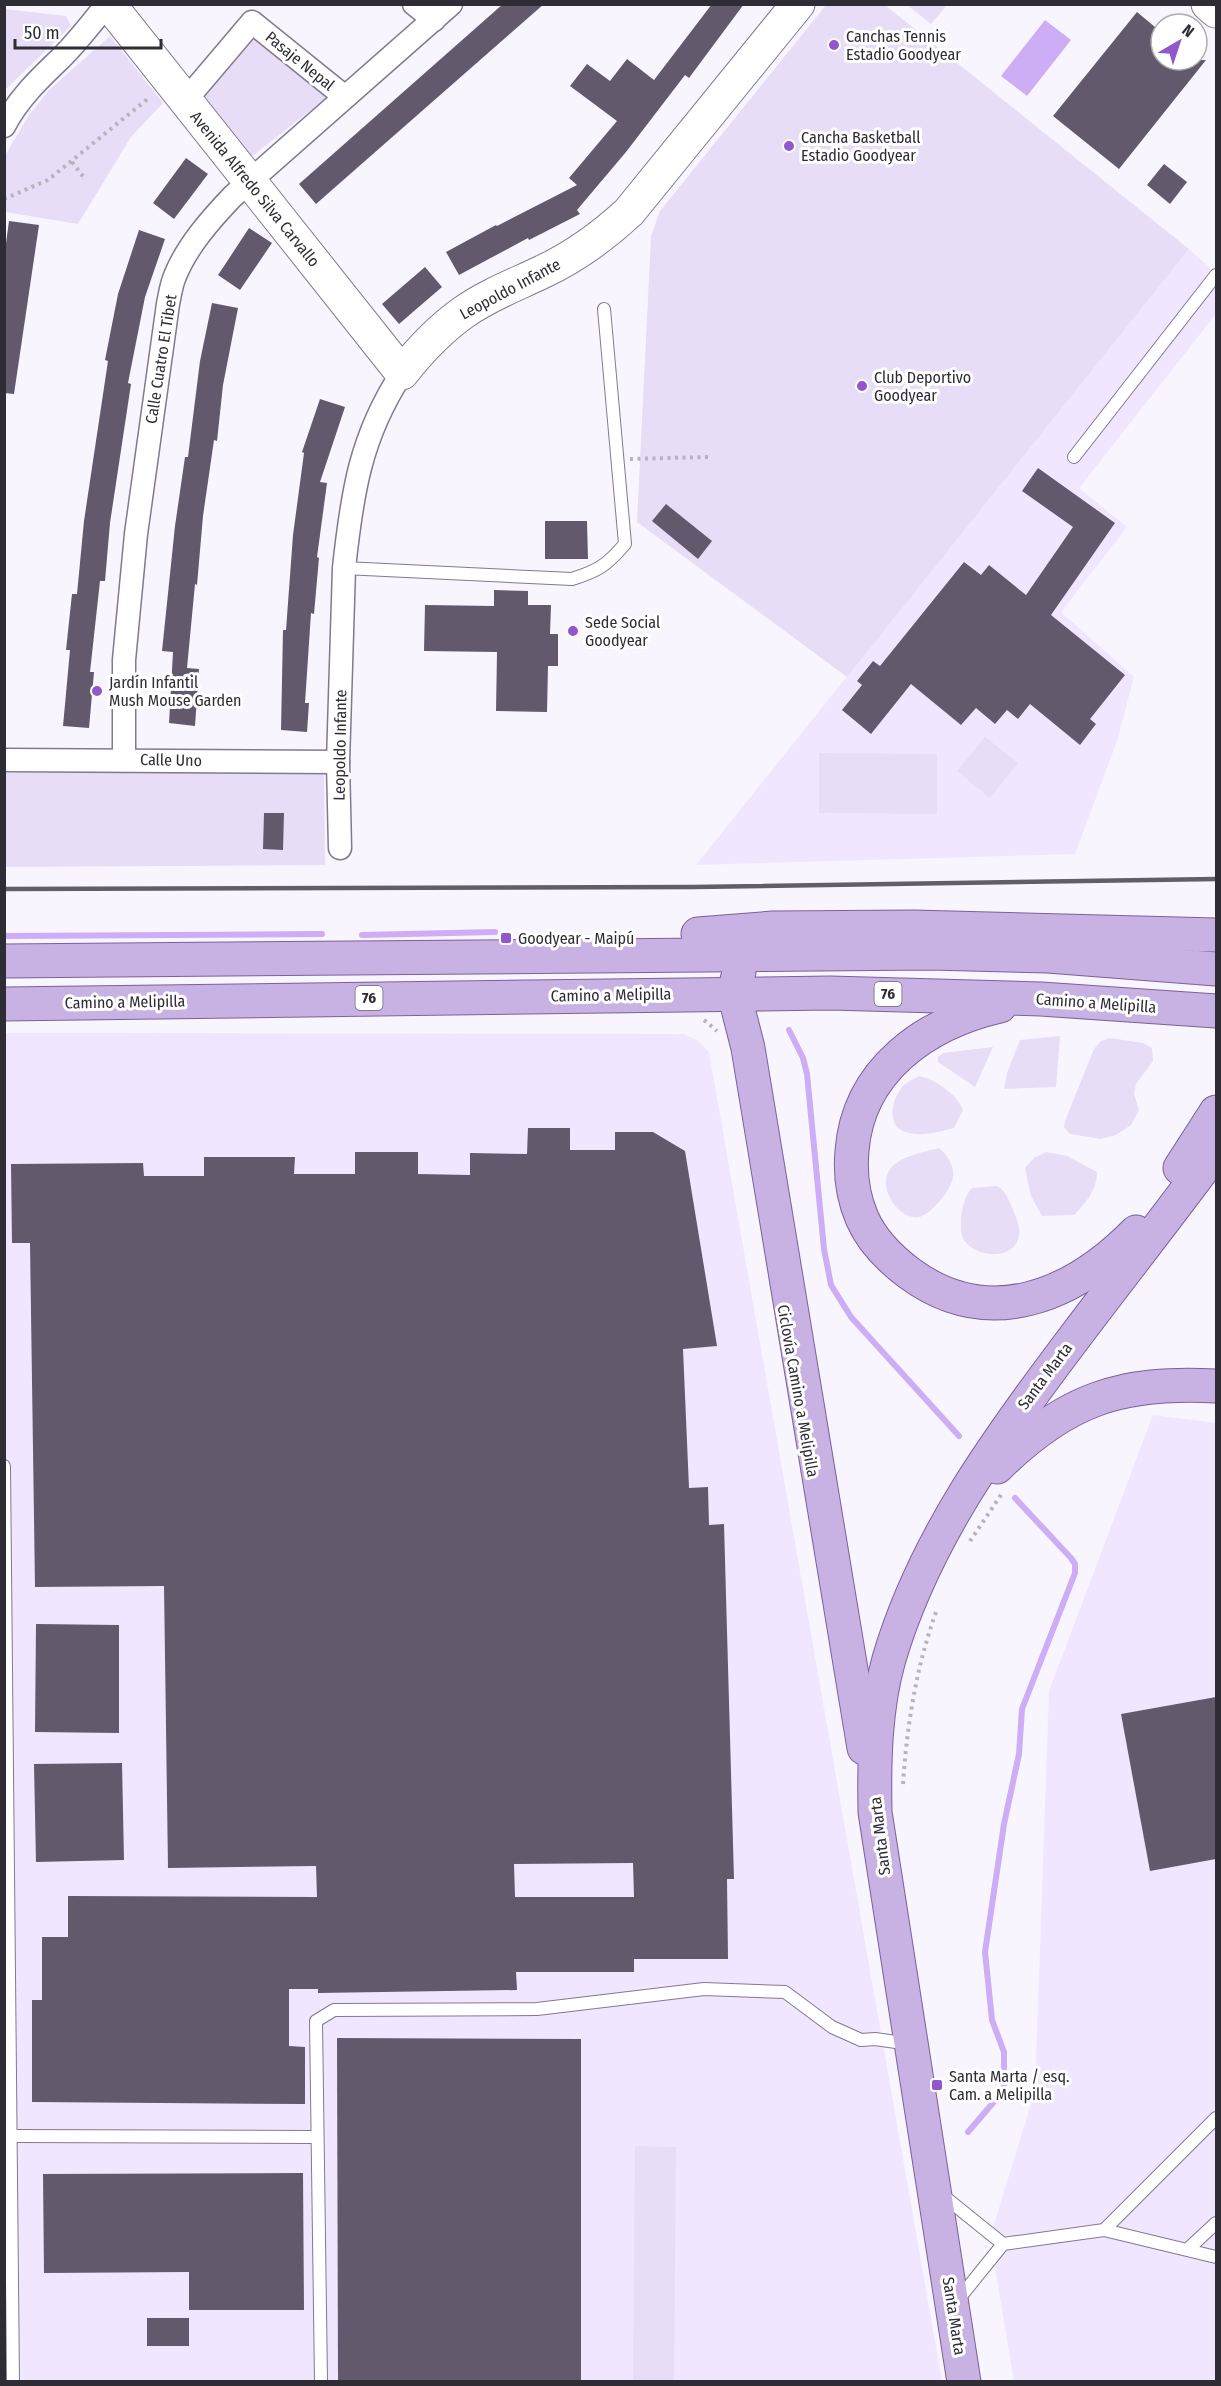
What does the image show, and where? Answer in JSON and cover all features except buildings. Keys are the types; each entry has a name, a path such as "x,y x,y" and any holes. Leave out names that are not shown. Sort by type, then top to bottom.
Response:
{"main road":[{"path":"569,955 633,940 773,928 999,928 1178,936 1216,935"},
{"path":"758,953 745,962 739,970 734,993 748,1048 875,1812"},
{"path":"4,961 758,953 987,954 1109,960 1216,969"},
{"name":"Camino a Melipilla","path":"4,1004 734,993 936,995 1041,999 1216,1011"},
{"path":"1041,999 998,1006 957,1018 921,1037 899,1054 881,1073 862,1106 853,1138 852,1182 862,1218 883,1250 921,1282 960,1299 986,1303 1024,1301 1059,1289 1109,1258 1142,1227"},
{"name":"Santa Marta","path":"1096,1309 1142,1227 1216,1112"},
{"name":"Santa Marta","path":"964,2382 875,1812 874,1773 878,1727 889,1661 908,1603 955,1538 972,1480 1015,1416 1216,1151"},
{"path":"955,1538 978,1488 1032,1434 1069,1410 1132,1388 1167,1385 1216,1386"}],"street":[{"name":"Avenida Alfredo Silva Carvallo","path":"108,4 402,373"},
{"path":"4,126 28,90 81,36 108,4"},
{"path":"414,4 434,20"},
{"name":"Calle Cuatro El Tibet","path":"124,759 125,648 136,534 168,304 175,276 189,250 211,220 249,181 451,4"},
{"name":"Leopoldo Infante","path":"340,848 338,762 344,568 351,508 363,455 377,415 402,373 431,339 483,300 571,257 620,220 652,186 798,4"},
{"path":"1208,4 1216,11"},
{"name":"Pasaje Nepal","path":"177,91 252,22 345,97"},
{"name":"Calle Uno","path":"4,759 338,762"}],"lane":[{"path":"1074,457 1216,275"},
{"path":"344,568 572,579 596,572 614,556 625,544 604,309"},
{"path":"4,1466 13,2382"},
{"path":"321,2382 316,2021 334,2010 537,2009 704,1989 784,1992 832,2027 861,2040 875,2039 912,2044"},
{"path":"1104,2230 1216,2118"},
{"path":"11,2136 316,2137"},
{"path":"934,2189 1004,2244"},
{"path":"1188,2249 1216,2223"},
{"path":"952,2306 1004,2244 1104,2230 1216,2257"}],"path":[{"path":"4,199 48,180 177,91"},
{"path":"72,162 85,179"},
{"path":"618,459 709,457"},
{"path":"695,1017 710,1024 721,1036"},
{"path":"955,1538 1005,1488"},
{"path":"902,1792 904,1751 912,1700 927,1635 938,1605"}],"shaded area":[{"name":"Club Deportivo Goodyear","path":"826,5 885,5 1189,249 847,677 637,522 651,236 660,211"},
{"path":"907,5 947,5 931,24"},
{"path":"5,9 66,16 71,26 5,90"},
{"path":"1045,20 1071,40 1027,96 1001,76"},
{"path":"250,32 331,94 251,157 199,92"},
{"path":"110,36 163,103 131,137 78,224 5,212 6,154 29,115 49,90"},
{"path":"1189,249 1216,273 1216,314 1079,488 1127,527 1061,612 1134,677 1117,741 1075,854 696,865"},
{"path":"985,737 1018,763 990,798 957,771"},
{"path":"819,753 937,754 937,814 819,813"},
{"path":"324,771 325,865 5,867 4,773"},
{"path":"5,1033 684,1034 698,1041 709,1052 942,2381 5,2382"},
{"path":"1060,1036 1056,1087 1004,1089 1007,1073 1020,1040"},
{"path":"1110,1038 1143,1043 1152,1048 1153,1061 1136,1084 1134,1094 1139,1110 1131,1125 1116,1135 1101,1139 1070,1134 1064,1127 1065,1121 1094,1049 1101,1041"},
{"path":"993,1047 975,1087 938,1062 938,1057 943,1053"},
{"path":"919,1076 932,1080 945,1088 960,1104 963,1110 954,1128 929,1134 916,1134 898,1128 892,1112 897,1095 904,1085"},
{"path":"939,1148 949,1160 953,1169 953,1179 938,1204 919,1217 911,1217 892,1202 886,1186 886,1178 893,1166 905,1158"},
{"path":"1046,1152 1067,1156 1097,1172 1093,1190 1074,1215 1042,1216 1031,1196 1025,1168 1034,1158"},
{"path":"997,1186 1009,1200 1019,1231 1017,1242 1011,1249 992,1254 971,1247 964,1240 961,1232 961,1218 964,1202 972,1188"},
{"path":"1153,1415 1216,1423 1216,2381 1014,2382 993,2256 994,2224 1035,2091 1049,1691"},
{"path":"635,2146 676,2147 674,2381 633,2381"}],"waterway":[{"path":"362,935 495,932"},
{"path":"4,936 322,934"},
{"path":"789,1030 803,1058 807,1074 824,1249 831,1285 851,1317 959,1436"},
{"path":"968,2132 1004,2090 1004,2052 992,2020 985,1952 1004,1824 1019,1754 1022,1709 1075,1573 1075,1564 1071,1558 1015,1498"}],"railway":[{"path":"4,889 693,887 1216,879"}],"place":[{"name":"Canchas Tennis Estadio Goodyear","path":"834,45"},
{"name":"Cancha Basketball Estadio Goodyear","path":"789,146"},
{"name":"Club Deportivo Goodyear","path":"862,386"},
{"name":"Sede Social Goodyear","path":"573,631"},
{"name":"Jardín Infantil Mush Mouse Garden","path":"97,691"},
{"name":"Goodyear - Maipú","path":"506,938"},
{"name":"Santa Marta / esq. Cam. a Melipilla","path":"937,2085"}]}
